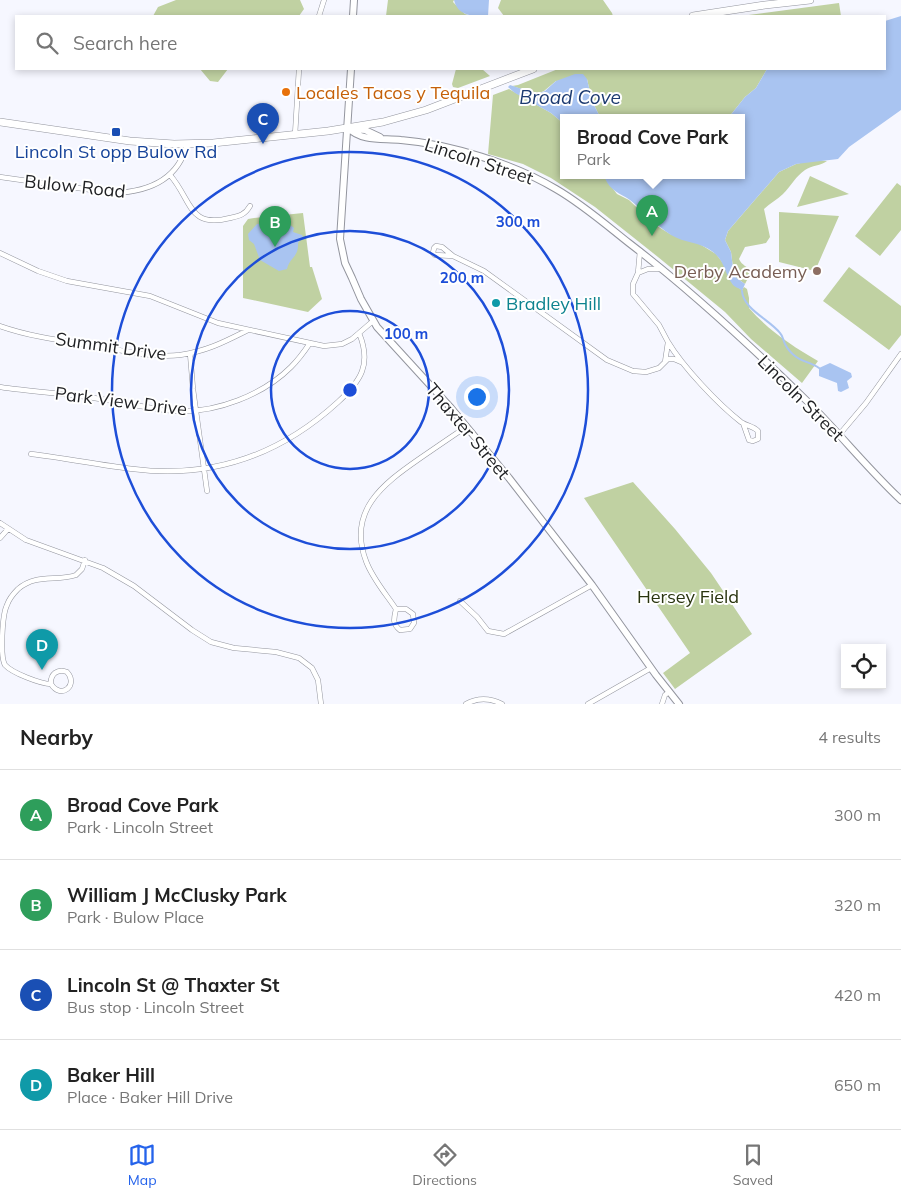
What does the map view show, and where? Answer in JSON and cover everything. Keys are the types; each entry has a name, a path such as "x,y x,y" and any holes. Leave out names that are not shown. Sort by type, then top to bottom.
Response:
{"main road":[{"path":"700,15 810,0"},
{"path":"0,122 130,141 213,144 295,135 383,122 426,110 530,70"}],"street":[{"path":"319,15 324,0"},
{"path":"353,15 354,0"},
{"path":"295,135 299,70"},
{"name":"Thaxter Street","path":"351,70 340,247 352,278 373,321 386,338 466,426 508,478 592,585 679,704"},
{"name":"Lincoln Street","path":"348,128 354,134 364,138 440,145 524,173 543,181 571,198 663,269 770,366 900,498"},
{"name":"Bulow Road","path":"0,177 113,193 132,192 152,186 170,175 181,161 187,144"},
{"path":"170,175 196,214 204,220 215,221 242,215 250,206"},
{"path":"640,251 638,273 633,284 633,294 659,325 682,362 743,424"},
{"path":"0,254 66,281 150,296 218,323 324,346 335,346 352,339 373,321"},
{"path":"453,256 494,278 607,360 639,372 653,371 668,359 682,362"},
{"path":"638,273 648,269 663,269"},
{"name":"Summit Drive","path":"0,326 49,338 134,352 178,355 213,348 248,330"},
{"path":"31,454 133,469 168,470 204,468 236,463 266,452 292,438 326,414 354,386 364,367 365,352 359,333"},
{"path":"665,362 668,342"},
{"name":"Park View Drive","path":"0,387 63,394 161,409 196,410 213,408 229,404 268,385 289,369 310,343"},
{"path":"190,353 207,491"},
{"path":"840,435 866,403 901,354"},
{"path":"396,609 370,569 363,550 362,528 368,507 381,487 394,476 466,426"},
{"path":"0,523 26,540 103,568 134,586 211,642 226,647 276,652 298,658 312,668 318,680 322,704"},
{"path":"0,538 8,529"},
{"path":"51,684 51,678 60,670 67,672 71,678 71,684 66,690 57,690 51,684 14,671 6,666 2,656 2,622 4,612 11,597 24,585 40,578 76,574 82,569 85,560"},
{"path":"460,601 477,617 488,631 504,634 592,585"},
{"path":"396,609 406,609 413,614 414,622 410,629 400,630 396,627 393,618 396,609"},
{"path":"588,704 651,668"},
{"path":"662,704 665,695 669,692"},
{"path":"466,704 492,700 502,704"}],"green space":[{"path":"176,0 300,0 304,9 300,15 154,15 158,7"},
{"path":"388,0 454,0 453,2 468,15 386,15"},
{"path":"501,0 603,0 613,15 503,15 498,8"},
{"path":"839,3 841,15 749,15"},
{"path":"201,70 227,70 218,82 210,81"},
{"path":"456,70 483,70 490,76 458,88 453,87"},
{"path":"556,70 766,70 756,88 745,97 731,114 598,114 592,101 587,79 556,81 537,94 512,86"},
{"path":"509,89 551,113 560,120 560,179 606,179 617,194 629,200 654,224 670,234 698,243 716,254 723,263 733,284 742,290 744,287 747,289 749,308 756,316 781,337 818,361 802,383 751,339 725,312 595,207 551,178 523,164 488,154 493,95"},
{"path":"814,160 827,161 802,172 783,194 764,209 770,237 766,243 745,247 739,259 751,272 745,284 734,276 731,252 725,240 728,231 779,172 796,164"},
{"path":"810,176 849,194 797,207"},
{"path":"897,183 901,186 901,230 880,256 855,236"},
{"path":"779,212 839,216 815,271 779,262"},
{"path":"303,213 310,267 312,267 322,299 308,312 243,298 243,226 248,219"},
{"path":"849,267 901,306 901,335 889,350 823,301"},
{"name":"Hersey Field","path":"633,482 711,573 752,634 675,689 663,673 690,653 584,498"}],"water":[{"path":"454,0 489,0 488,15 463,13 456,6"},
{"path":"901,16 901,110 849,147 838,159 796,164 779,172 728,231 725,240 731,252 734,276 745,284 742,291 733,285 720,260 713,252 703,246 671,235 630,200 612,189 607,182 606,179 745,179 745,114 731,114 745,97 756,88 766,70 886,70 886,21"},
{"name":"Broad Cove","path":"575,74 583,74 587,79 592,101 598,114 560,114 560,120 508,87 510,85 537,94 545,91 556,81"},
{"path":"290,215 288,223 294,228 293,232 303,237 298,243 296,254 287,269 279,271 260,260 254,244 249,240 248,234 257,224 271,222 278,216"},
{"path":"830,363 851,373 852,377 847,381 849,388 841,392 838,391 837,383 819,376 819,368"}],"waterway":[{"path":"742,291 747,303 776,328 792,353 801,360 819,368"}],"place":[{"name":"Locales Tacos y Tequila","path":"286,92"},
{"name":"Lincoln St opp Bulow Rd","path":"116,132"},
{"name":"Lincoln St @ Thaxter St","path":"263,144"},
{"name":"Broad Cove Park","path":"652,236"},
{"name":"William J McClusky Park","path":"275,247"},
{"name":"Derby Academy","path":"817,271"},
{"name":"Bradley Hill","path":"496,303"},
{"name":"Baker Hill","path":"42,670"}]}
